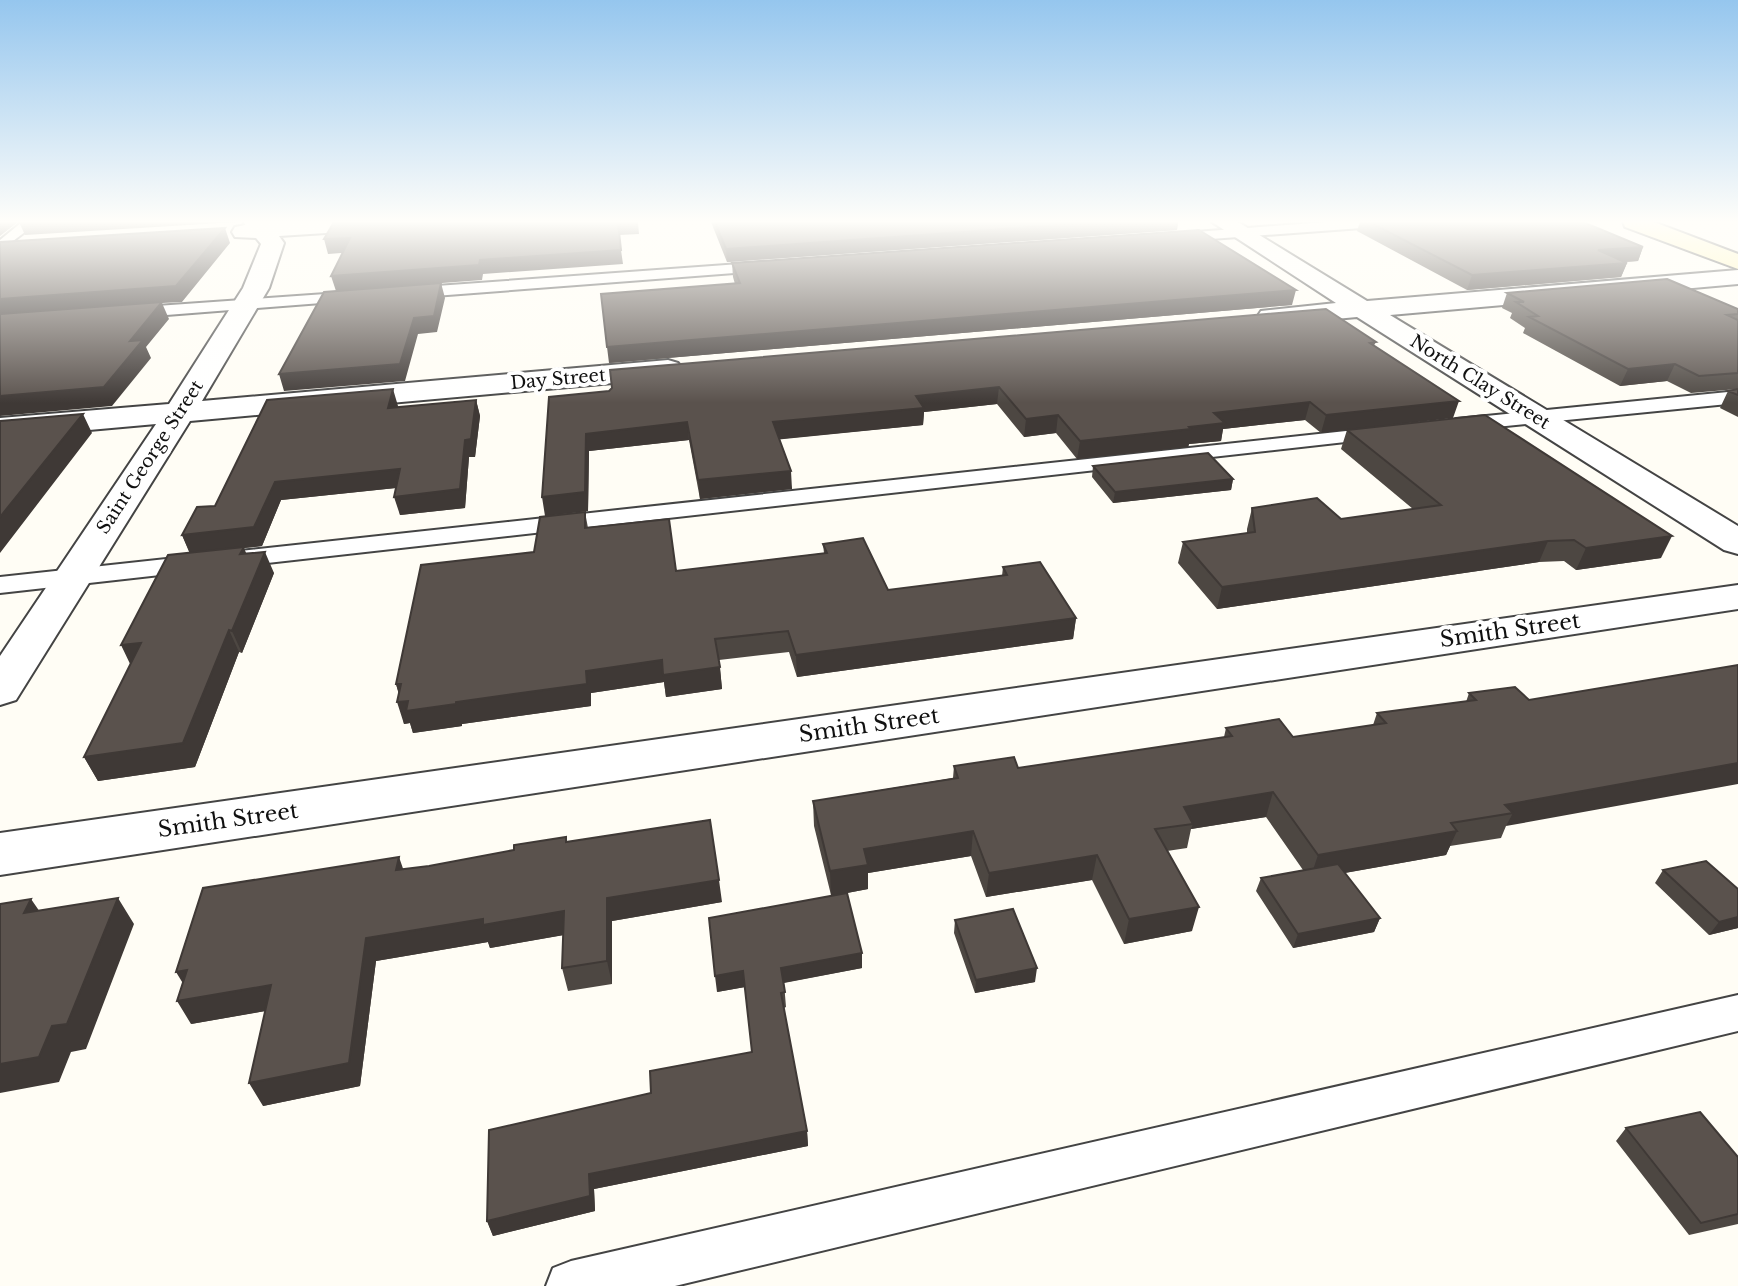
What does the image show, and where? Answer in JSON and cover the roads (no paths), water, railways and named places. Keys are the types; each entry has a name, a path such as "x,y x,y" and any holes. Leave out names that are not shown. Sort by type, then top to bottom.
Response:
{"street":[{"name":"Saint George Street","path":"0,690 180,412 257,282"},
{"name":"North Clay Street","path":"1318,282 1738,542"},
{"path":"1243,319 1679,282"},
{"name":"Day Street","path":"0,428 702,366"},
{"name":"Smith Street","path":"0,854 1738,597"}],"lane":[{"path":"107,315 561,282"},
{"path":"0,585 1738,397"},
{"path":"571,1286 1738,1013"}]}
